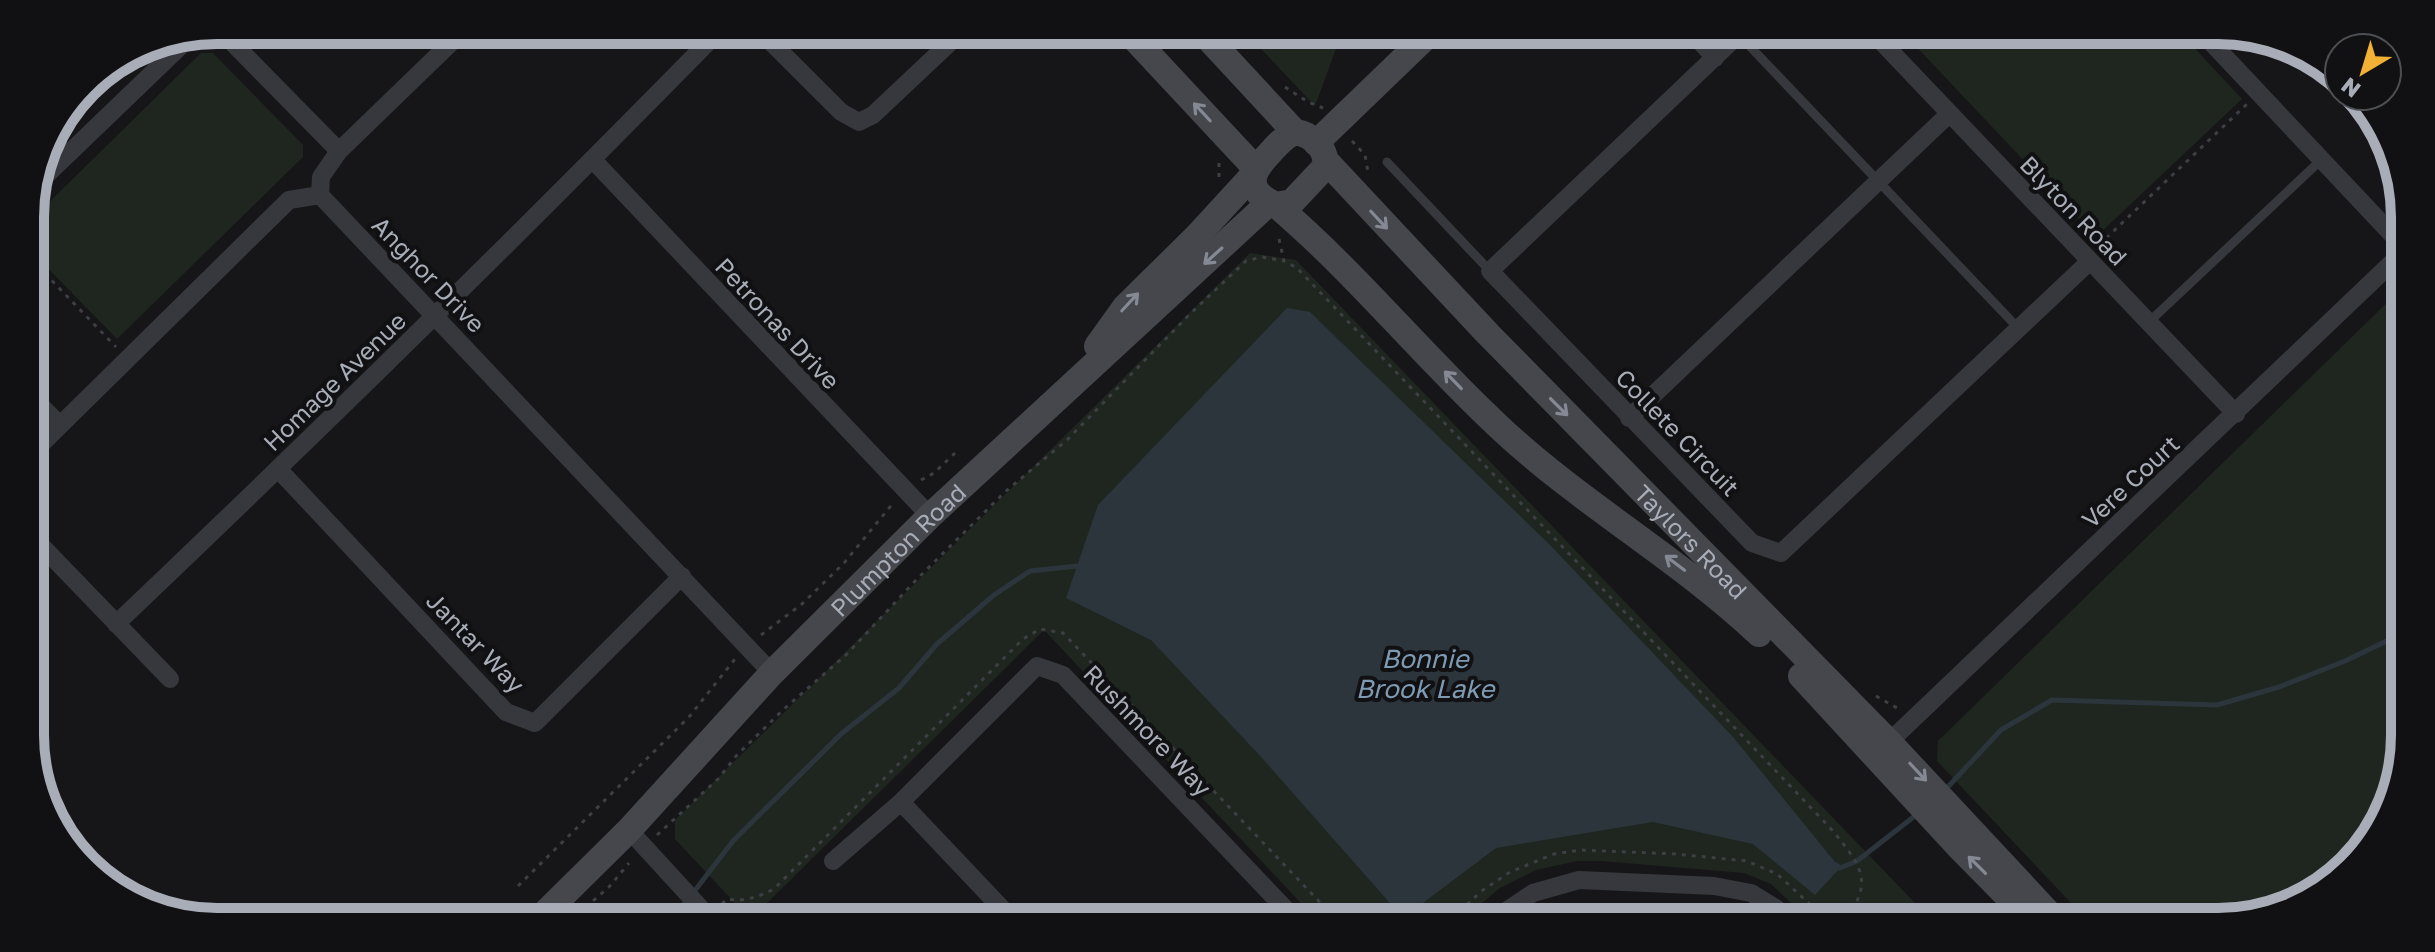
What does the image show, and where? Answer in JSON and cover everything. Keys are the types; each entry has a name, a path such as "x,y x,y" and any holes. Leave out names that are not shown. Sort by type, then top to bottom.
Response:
{"street":[{"path":"234,44 339,151"},
{"path":"44,441 289,200 320,195 321,177 339,151 450,44"},
{"name":"Homage Avenue","path":"116,624 279,470 706,44"},
{"path":"773,44 841,112 859,122 873,115 948,44"},
{"path":"1139,44 1254,172 1257,191 1350,272 1496,425 1727,604 1780,653 2019,908"},
{"name":"Taylors Road","path":"1214,44 1461,307 1889,742 2044,908"},
{"path":"1312,146 1419,44"},
{"path":"1702,44 1715,58"},
{"path":"1490,271 1731,44"},
{"name":"Blyton Road","path":"1884,44 2236,414"},
{"path":"2213,44 2391,233"},
{"path":"50,171 178,48"},
{"path":"1629,418 1949,114"},
{"path":"1068,388 1125,307 1197,236 1281,142 1312,146"},
{"path":"1273,204 1292,202 1324,168 1312,146"},
{"name":"Petronas Drive","path":"593,160 930,516"},
{"name":"Anghor Drive","path":"320,195 772,673"},
{"name":"Plumpton Road","path":"551,908 637,839 772,673 930,516 1273,204"},
{"name":"Collete Circuit","path":"1490,271 1752,543 1781,553 2089,262"},
{"name":"Vere Court","path":"1889,742 2391,264"},
{"path":"44,409 60,425"},
{"name":"Jantar Way","path":"279,470 506,712 535,723 682,576"},
{"path":"44,549 170,679"},
{"name":"Rushmore Way","path":"901,802 1037,666 1063,675 1284,908"},
{"path":"833,861 901,802 1001,908"},
{"path":"637,839 710,908"},
{"path":"1511,908 1533,893 1579,880 1714,886 1751,893 1775,908"}],"lane":[{"path":"1746,44 2019,329"},
{"path":"2150,321 2321,160"},
{"path":"1387,162 1490,271"}],"path":[{"path":"2089,262 2102,239 2258,93"},
{"path":"1301,97 1321,106"},
{"path":"1278,235 1284,261"},
{"path":"585,908 609,887 637,839 682,810 718,779 737,755 847,654 1005,492 1068,439 1189,315 1246,261 1262,257 1284,261 1297,268 1833,831 1857,861 1863,883 1854,908"},
{"path":"44,272 127,358"},
{"path":"518,886 689,717 725,669 802,604 844,563 904,492 934,473 955,453"},
{"path":"716,908 727,899 751,899 774,889 1023,639 1040,629 1063,633 1325,908"}],"shaded area":[{"path":"1256,44 1338,44 1315,106"},
{"path":"1914,44 2191,44 2242,99 2096,237"},
{"path":"201,53 213,53 303,145 303,157 117,339 44,264 44,207"},
{"path":"1250,253 1296,260 1917,905 1914,908 1796,908 1771,884 1744,873 1577,861 1536,870 1500,888 1476,908 1306,908 1044,630 762,908 739,908 675,839 675,820"},
{"path":"2391,299 2390,758 2373,812 2340,857 2305,885 2252,905 2230,908 2076,908 1937,761 1938,741"}],"water":[{"name":"Bonnie Brook Lake","path":"1287,308 1310,312 1550,545 1733,737 1840,868 1815,895 1753,844 1653,822 1496,848 1416,908 1394,908 1263,759 1151,640 1066,598 1098,505"}],"waterway":[{"path":"693,893 733,841 841,734 899,688 937,644 994,595 1030,571 1083,568"},
{"path":"1945,790 2001,730 2052,700 2217,705 2279,687 2391,639"},
{"path":"1836,865 1840,868 1857,861 1916,815"},
{"path":"679,908 687,901"}]}
